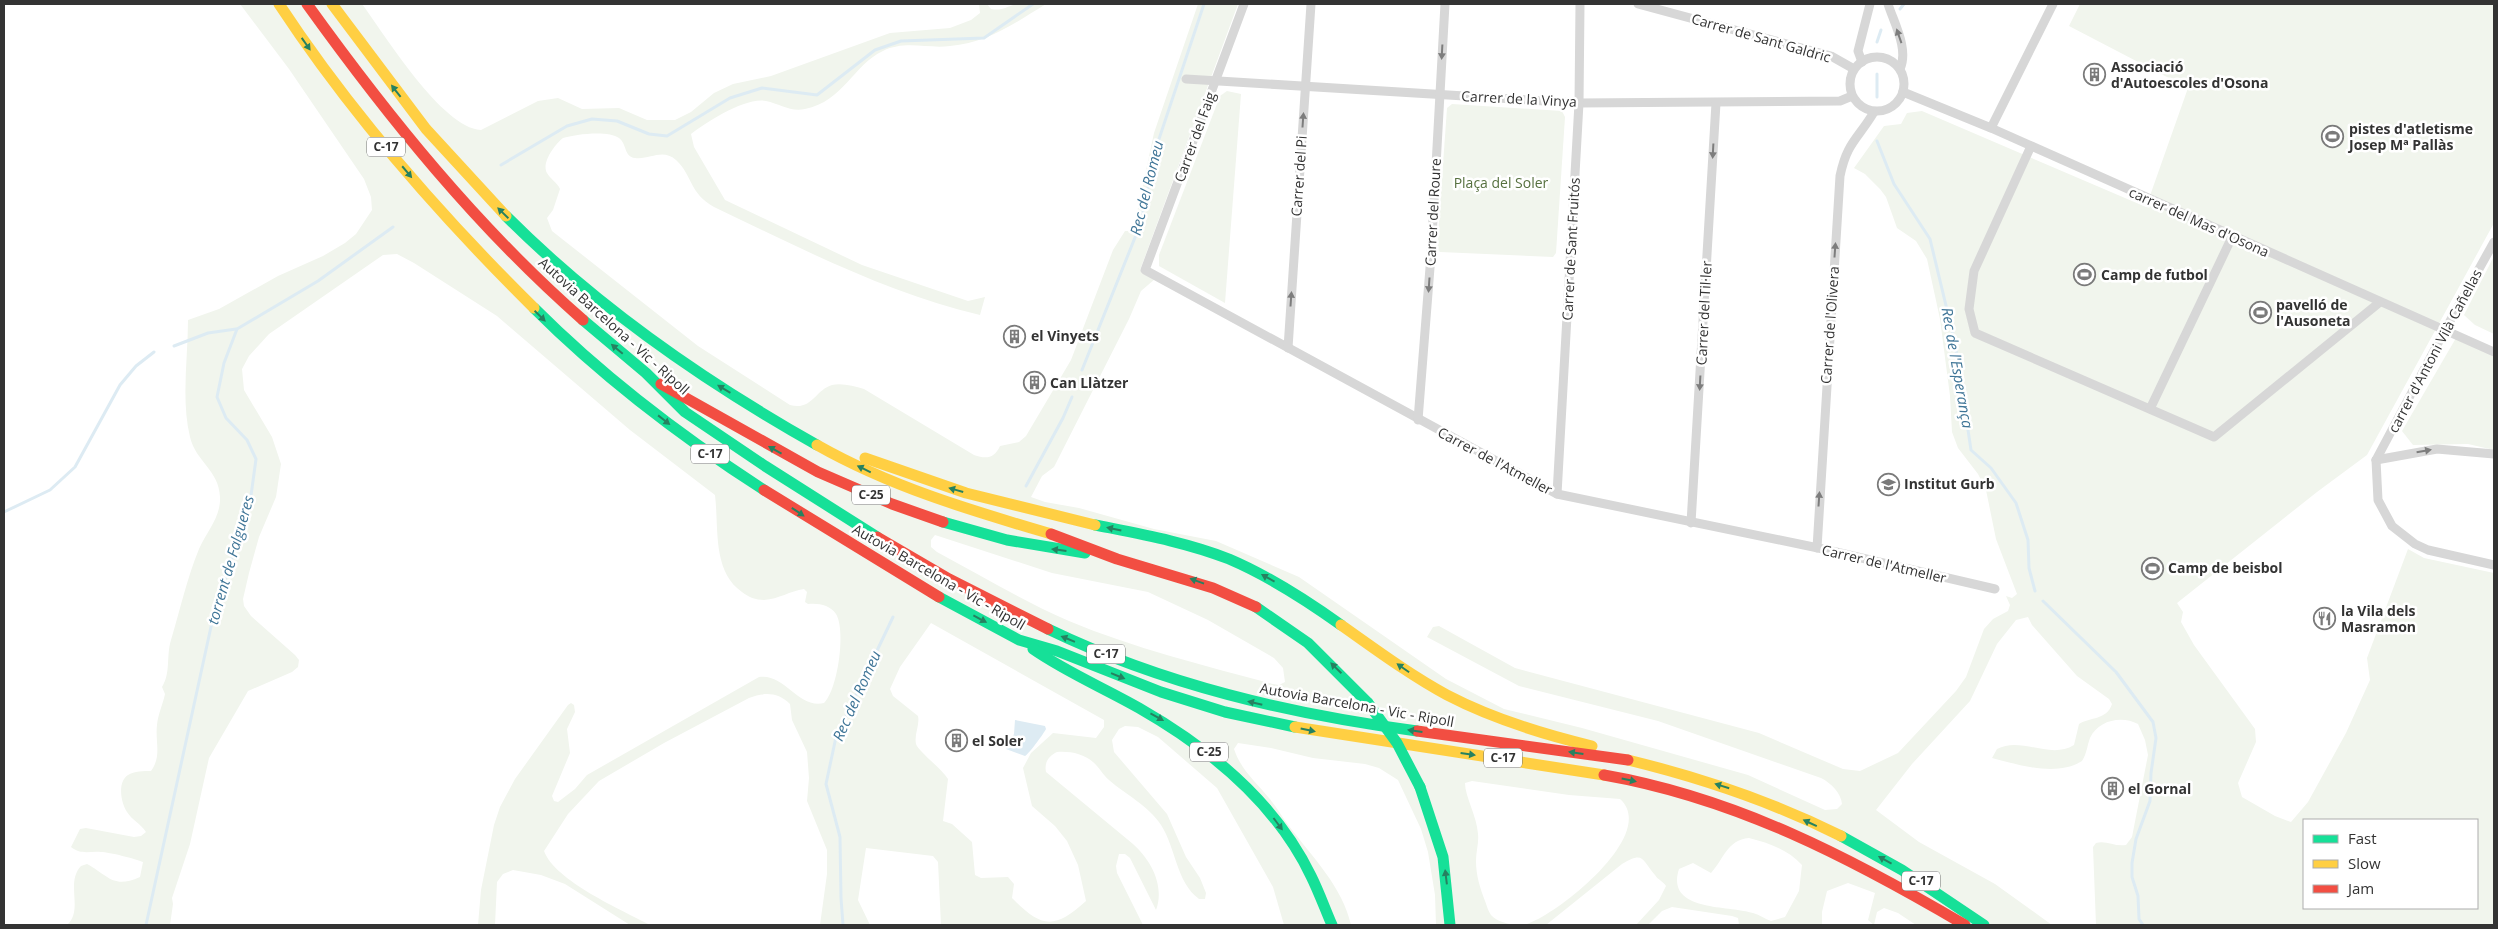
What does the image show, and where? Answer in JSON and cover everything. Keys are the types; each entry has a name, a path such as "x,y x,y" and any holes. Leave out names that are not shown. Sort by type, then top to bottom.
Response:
{"highway":[{"name":"Autovia Barcelona - Vic - Ripoll","path":"279,4 328,75 412,178 472,246 556,330 623,388 694,443 828,530 937,596 1023,642 1056,651 1140,686 1222,712 1338,736 1591,771 1697,796 1751,814 1837,852 1965,925"},
{"name":"Autovia Barcelona - Vic - Ripoll","path":"307,4 395,123 447,184 491,232 572,312 655,380 676,404 738,448 884,542 968,591 1059,636 1222,695 1363,724 1624,759 1677,772 1738,791 1853,843 1909,874 1984,925"},
{"path":"332,4 424,127 487,198 592,295 657,345 814,445 875,474 954,506 1076,542 1107,556"},
{"name":"C-25","path":"655,380 684,394 720,418 783,454 864,492 954,525 1000,538 1050,549 1107,556 1216,588 1266,612 1301,637 1327,660 1368,703 1397,743 1420,787 1443,856 1450,925"},
{"path":"765,414 880,464 942,486 1027,510 1141,534 1227,559 1252,570 1295,594 1407,671 1470,707 1554,736 1598,747 1624,759"},
{"name":"C-25","path":"1023,642 1050,661 1171,725 1204,748 1232,772 1274,818 1290,839 1315,880 1332,925"}],"street":[{"name":"Carrer del Faig","path":"1145,270 1244,4"},
{"name":"Carrer del Pi","path":"1288,348 1311,4"},
{"name":"Carrer del Roure","path":"1418,420 1431,255 1445,4"},
{"name":"Carrer de Sant Fruitós","path":"1557,494 1580,103 1580,4"},
{"name":"Carrer de Sant Galdric","path":"1638,4 1831,56 1854,69"},
{"path":"1862,62 1858,51 1870,4"},
{"path":"1888,4 1904,52 1904,62 1900,69"},
{"path":"1991,128 2053,4"},
{"path":"1880,57 1893,62 1900,69 1904,78 1903,92 1892,107 1874,112 1861,107 1852,96 1850,85 1854,69 1862,62 1880,57"},
{"name":"Carrer de la Vinya","path":"1186,79 1580,103 1716,103 1840,100 1852,96"},
{"name":"carrer del Mas d'Osona","path":"1903,92 1991,128 2232,237 2494,352"},
{"name":"Carrer del Til·ler","path":"1691,524 1716,103"},
{"name":"Carrer de l'Olivera","path":"1817,548 1840,176 1844,155 1874,112"},
{"path":"2031,146 1974,271 1969,309 1975,333 2214,436 2380,302"},
{"path":"2150,409 2232,237"},
{"name":"carrer d'Antoni Vilà Cañellas","path":"2376,460 2444,330 2494,242"},
{"name":"Carrer de l'Atmeller","path":"1145,270 1557,494 1691,524 1817,548 1995,589"},
{"path":"2494,454 2437,449 2376,460 2378,500 2392,526 2415,544 2428,550 2494,565"}],"green space":[{"path":"1019,3 1046,4 1000,31 976,41 942,47 908,45 883,51 864,65 839,91 818,105 800,110 790,109 766,101 748,103 727,111 691,134 694,147 725,200 862,265 968,301 985,297 980,315 911,295 878,282 714,207 706,202 695,190 686,172 676,160 666,155 640,158 631,157 627,153 622,141 614,136 592,134 563,138 553,149 546,164 547,173 560,189 553,210 547,218 552,231 698,346 790,405 797,406 808,403 821,391 836,384 864,389 974,455 989,457 1000,446 1019,442 1026,436 1071,360 1113,250 1125,231 1133,231 1154,133 1198,4 1238,4 1140,270 1155,279 1141,291 1129,319 1054,467 1042,476 1031,497 1154,529 1216,541 1299,577 1446,679 1504,709 1582,728 1748,775 1825,810 1837,809 1842,804 1840,796 1835,789 1821,778 1658,721 1519,686 1427,637 1433,627 1439,626 1515,668 1759,733 1843,769 1860,771 1898,753 1956,691 1966,677 1984,629 1993,619 2008,611 2010,605 2006,596 2012,598 2017,594 1996,539 1986,490 1978,474 1958,448 1952,432 1950,396 1940,319 1927,259 1916,241 1897,228 1886,197 1880,189 1865,174 1854,168 1884,126 1901,124 1907,113 1922,111 2146,207 2188,88 2069,26 2080,4 2494,4 2494,223 2367,455 2317,492 2177,603 2183,612 2181,622 2194,645 2255,729 2256,742 2238,783 2242,797 2275,816 2291,822 2308,802 2346,733 2370,680 2367,658 2408,549 2424,558 2494,573 2494,925 2096,925 2093,847 2096,843 2100,842 2126,845 2132,837 2148,755 2145,740 2138,724 2132,721 2118,720 2104,723 2094,732 2082,761 2072,766 2050,769 2038,768 1992,758 1997,749 2006,746 2016,745 2055,750 2065,749 2074,745 2079,724 2102,716 2110,709 2112,704 2109,699 2077,676 2032,625 2028,617 2016,620 1997,644 1970,701 1912,764 1876,810 1919,842 1995,884 2052,925 1916,925 1898,913 1884,908 1877,912 1874,925 1868,920 1875,893 1848,883 1827,891 1822,912 1822,925 1739,925 1738,918 1732,916 1672,907 1662,911 1648,925 1636,925 1659,900 1666,886 1642,859 1634,858 1622,864 1546,925 1518,925 1436,925 1435,895 1428,852 1421,829 1398,780 1379,768 1365,764 1313,758 1271,748 1238,743 1234,749 1241,763 1326,873 1341,898 1351,925 1284,925 1273,887 1217,788 1158,737 1138,727 1125,726 1119,729 1112,740 1114,752 1167,814 1186,857 1200,878 1206,893 1205,899 1199,899 1185,884 1166,834 1150,812 1109,780 1089,759 1067,752 1057,752 1048,760 1046,772 1140,850 1155,874 1159,892 1156,910 1130,858 1125,854 1119,854 1116,866 1117,873 1143,925 941,925 938,862 933,856 866,848 858,900 870,925 820,925 827,874 827,850 807,801 809,778 807,752 792,720 790,704 776,695 765,694 749,698 664,743 599,781 568,814 544,851 561,873 575,884 650,925 630,925 565,884 541,875 513,870 503,874 497,882 495,925 478,925 481,890 494,825 500,807 515,779 568,705 571,703 574,705 575,712 567,729 570,753 552,796 554,801 558,802 575,789 587,775 759,677 768,677 776,680 807,701 824,703 829,696 837,673 840,646 839,622 831,608 805,602 807,592 804,589 764,600 752,598 742,592 732,583 721,561 717,535 715,495 630,430 497,316 397,254 383,255 269,334 249,356 242,369 244,390 272,437 281,464 276,497 259,537 249,573 243,599 244,606 251,616 295,655 299,660 298,667 292,672 248,691 209,758 190,844 172,898 170,925 67,925 72,919 74,912 74,880 81,866 87,864 106,877 117,881 123,882 140,877 143,862 110,853 82,852 71,847 80,829 86,828 134,837 141,836 146,832 129,815 125,808 121,793 122,782 130,774 139,771 151,771 156,760 158,717 165,694 162,687 165,682 171,640 195,560 202,542 216,517 220,504 219,488 216,480 193,446 187,423 185,394 188,320 219,309 278,276 323,256 345,243 356,234 372,210 371,197 364,179 289,69 240,4 362,4 399,57 432,97 449,114 466,125 481,130 538,101 558,98 582,109 619,108 647,120 675,120 691,112 714,93 733,84 771,76 890,33 950,28 971,20 980,13 979,4 987,4 991,9 998,9","holes":["935,535 1052,573 1148,592 1208,620 1274,658 1283,668 1285,682 1279,685 1273,684 1196,663 1118,640 1069,621 937,552 931,547 931,540","931,623 1104,720 1104,727 1096,738 1053,733 1031,753 1023,768 1032,806 1055,826 1067,841 1078,865 1086,901 1066,917 1057,921 1040,920 1023,908 1012,898 1014,884 1008,877 981,878 975,875 972,842 952,824 943,821 948,779 916,744 918,716 893,696 890,689 900,667","1472,781 1569,795 1620,799 1628,814 1626,832 1616,851 1600,871 1560,905 1541,917 1527,924 1508,924 1494,918 1490,913 1480,886 1476,866 1477,827 1465,783","1749,838 1764,842 1784,851 1802,865 1799,891 1785,917 1771,921 1753,913 1702,904 1690,900 1681,893 1677,883 1679,869 1693,863 1711,873 1731,846"]},
{"path":"1227,91 1241,94 1225,303 1159,266 1159,255 1220,96"},
{"name":"Plaça del Soler","path":"1452,104 1562,111 1565,117 1556,253 1553,257 1440,252 1437,249 1447,108"},
{"path":"2494,256 2494,334 2475,325 2464,315"},
{"path":"2456,338 2494,355 2494,450 2468,444 2413,445 2402,431"}],"shaded area":[{"path":"1015,720 1045,726 1046,729 1025,756 1006,749 1014,734"}],"waterway":[{"name":"torrent de Falgueres","path":"501,165 567,126 592,119 617,121 649,134 667,136 730,98 762,88 817,95 875,50 901,41 984,38 1033,4"},
{"name":"Rec del Romeu","path":"1082,370 1140,225 1158,142 1204,4"},
{"name":"Rec de l'Esperança","path":"1900,9 1904,4"},
{"path":"1877,42 1881,30"},
{"path":"1877,74 1877,97"},
{"name":"Rec de l'Esperança","path":"1877,141 1894,184 1930,239 1955,343 1971,450 1991,468 2016,503 2028,540 2029,568 2035,591"},
{"name":"torrent de Falgueres","path":"146,925 214,613 250,503 256,459 247,440 226,418 217,397 224,363 237,329 318,281 393,227"},
{"path":"174,346 208,333 236,329"},
{"path":"4,512 50,490 75,467 120,385 136,366 154,352"},
{"name":"Rec del Romeu","path":"1026,486 1063,418 1072,397"},
{"name":"Rec de l'Esperança","path":"2043,601 2116,672 2153,722 2156,738 2151,773 2150,801 2136,839 2132,863 2132,877 2138,896 2139,919 2143,925"},
{"name":"Rec del Romeu","path":"843,925 840,837 826,784 836,737 893,617"}],"traffic: fast":[{"path":"506,216 577,281 654,341 693,369 817,445"},
{"path":"534,308 615,382 644,405 703,449 764,490"},
{"path":"583,320 646,373 685,412 765,466 877,537"},
{"path":"943,522 1007,540 1085,553"},
{"path":"1095,525 1180,543 1229,559 1287,589 1341,625"},
{"path":"939,597 1019,640 1057,651 1161,692 1225,712 1295,727"},
{"path":"1256,607 1308,643 1368,703"},
{"path":"1048,629 1092,649 1137,666 1228,695 1322,716 1417,731"},
{"path":"1033,649 1165,724 1215,759 1238,780 1260,801 1296,849 1314,882 1332,925"},
{"path":"1368,703 1397,743 1420,787"},
{"path":"1420,787 1443,857 1450,925"},
{"path":"1841,836 1902,870 1984,925"}],"traffic: slow":[{"path":"279,4 336,85 399,163 465,237 534,308"},
{"path":"332,4 426,129 506,216"},
{"path":"817,445 845,460 902,485 961,506 1051,534"},
{"path":"865,458 966,493 1095,525"},
{"path":"1341,625 1393,662 1464,704 1518,725 1592,746"},
{"path":"1295,727 1604,775"},
{"path":"1628,760 1737,792 1789,812 1841,836"}],"traffic: jam":[{"path":"307,4 402,130 436,170 507,247 583,320"},
{"path":"661,384 818,472 892,504 943,522"},
{"path":"764,490 939,597"},
{"path":"1051,534 1117,559 1213,588 1256,607"},
{"path":"877,537 949,579 1048,629"},
{"path":"1417,731 1628,760"},
{"path":"1604,775 1653,785 1746,815 1835,854 1965,925"}],"place":[{"name":"Associació d'Autoescoles d'Osona","path":"2095,75"},
{"name":"pistes d'atletisme Josep Mª Pallàs","path":"2333,137"},
{"name":"Camp de futbol","path":"2085,275"},
{"name":"pavelló de l'Ausoneta","path":"2260,313"},
{"name":"el Vinyets","path":"1015,336"},
{"name":"Can Llàtzer","path":"1034,383"},
{"name":"Institut Gurb","path":"1888,484"},
{"name":"Camp de beisbol","path":"2152,568"},
{"name":"la Vila dels Masramon","path":"2325,619"},
{"name":"el Soler","path":"956,741"},
{"name":"el Gornal","path":"2112,789"}]}
